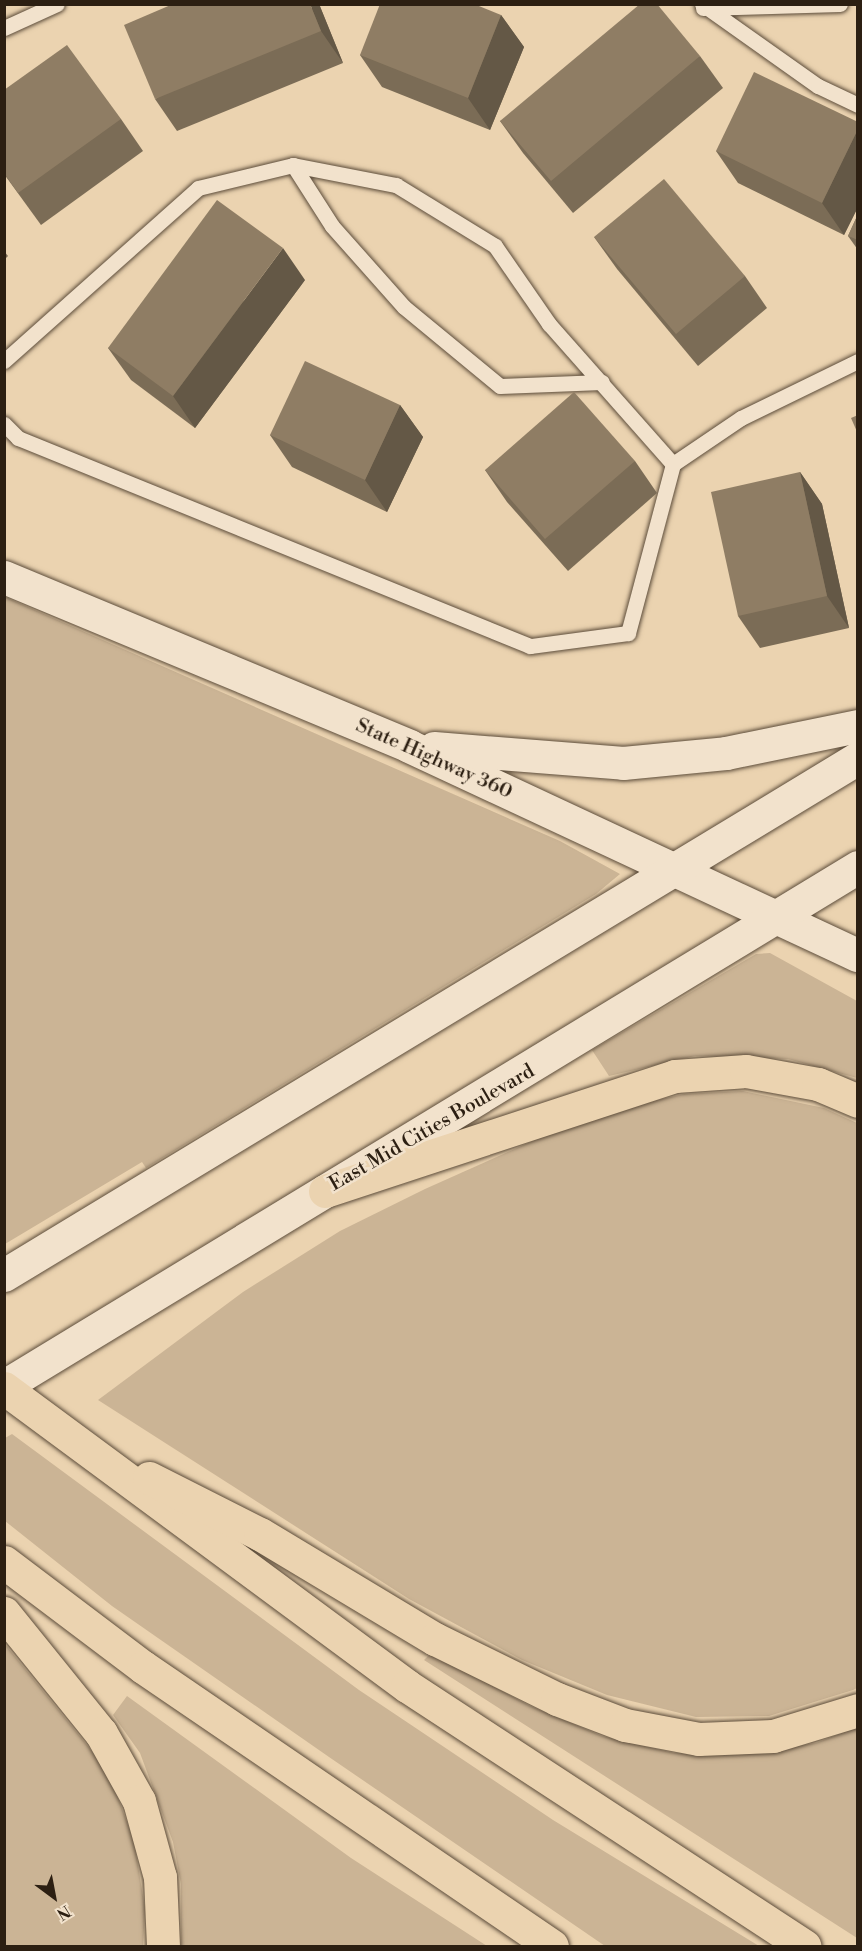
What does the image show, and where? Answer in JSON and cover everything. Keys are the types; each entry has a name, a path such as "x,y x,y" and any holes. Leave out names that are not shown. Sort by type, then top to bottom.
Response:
{"highway":[{"path":"325,1191 675,1076 746,1071 818,1084 858,1101"},
{"path":"4,1387 61,1433 407,1686 619,1830 805,1947"},
{"path":"61,1433 260,1534 435,1640 557,1700 625,1725 699,1739 773,1736 858,1710"},
{"path":"4,1562 211,1714 552,1947"},
{"path":"4,1613 101,1733 139,1801 160,1877 163,1947"}],"main road":[{"name":"State Highway 360","path":"4,577 409,746 673,866 858,955"},
{"path":"409,746 623,763 726,753 858,726"},
{"path":"4,1275 673,866 858,758"},
{"name":"East Mid Cities Boulevard","path":"4,1387 858,867"}],"lane":[{"path":"4,28 57,4"},
{"path":"702,6 840,4"},
{"path":"702,6 818,86 858,105"},
{"path":"4,361 198,188 292,165 396,185 495,246 549,324 673,464"},
{"path":"292,165 332,226 404,307 500,386 602,382"},
{"path":"4,424 18,438 530,646 627,633 673,464 741,418 858,361"}],"shaded area":[{"path":"5,597 560,841 620,874 596,894 146,1168 142,1162 5,1244"},
{"path":"770,953 857,1001 857,1078 788,1059 695,1056 609,1076 592,1050 756,954"},
{"path":"743,1091 824,1108 857,1123 857,1688 853,1690 769,1716 696,1717 607,1695 522,1660 409,1599 98,1400 243,1292 340,1231 425,1189 548,1134 627,1107 684,1094"},
{"path":"12,1434 359,1690 553,1820 759,1946 605,1946 329,1757 112,1606 5,1521 5,1438"},
{"path":"4,1643 108,1771 134,1841 145,1909 143,1946 5,1946"},
{"path":"431,1653 528,1705 602,1736 674,1753 737,1755 816,1743 857,1727 857,1938 424,1660"},
{"path":"127,1696 351,1858 487,1946 181,1946 181,1884 173,1842 140,1753 113,1715"}],"building":[{"path":"173,4 310,4 321,31 155,99 124,25"},
{"path":"380,4 474,4 501,15 468,98 360,55"},
{"path":"640,4 657,4 700,56 551,181 500,121"},
{"path":"67,45 121,119 18,193 4,173 4,90"},
{"path":"754,72 858,122 858,129 822,203 716,151"},
{"path":"664,179 745,276 676,334 594,237"},
{"path":"217,200 283,248 173,396 108,348"},
{"path":"858,214 858,240 848,236"},
{"path":"305,361 400,405 365,480 270,435"},
{"path":"574,392 635,461 545,539 485,470"},
{"path":"858,415 858,434 851,418"},
{"path":"800,472 827,596 738,616 711,492"}]}
